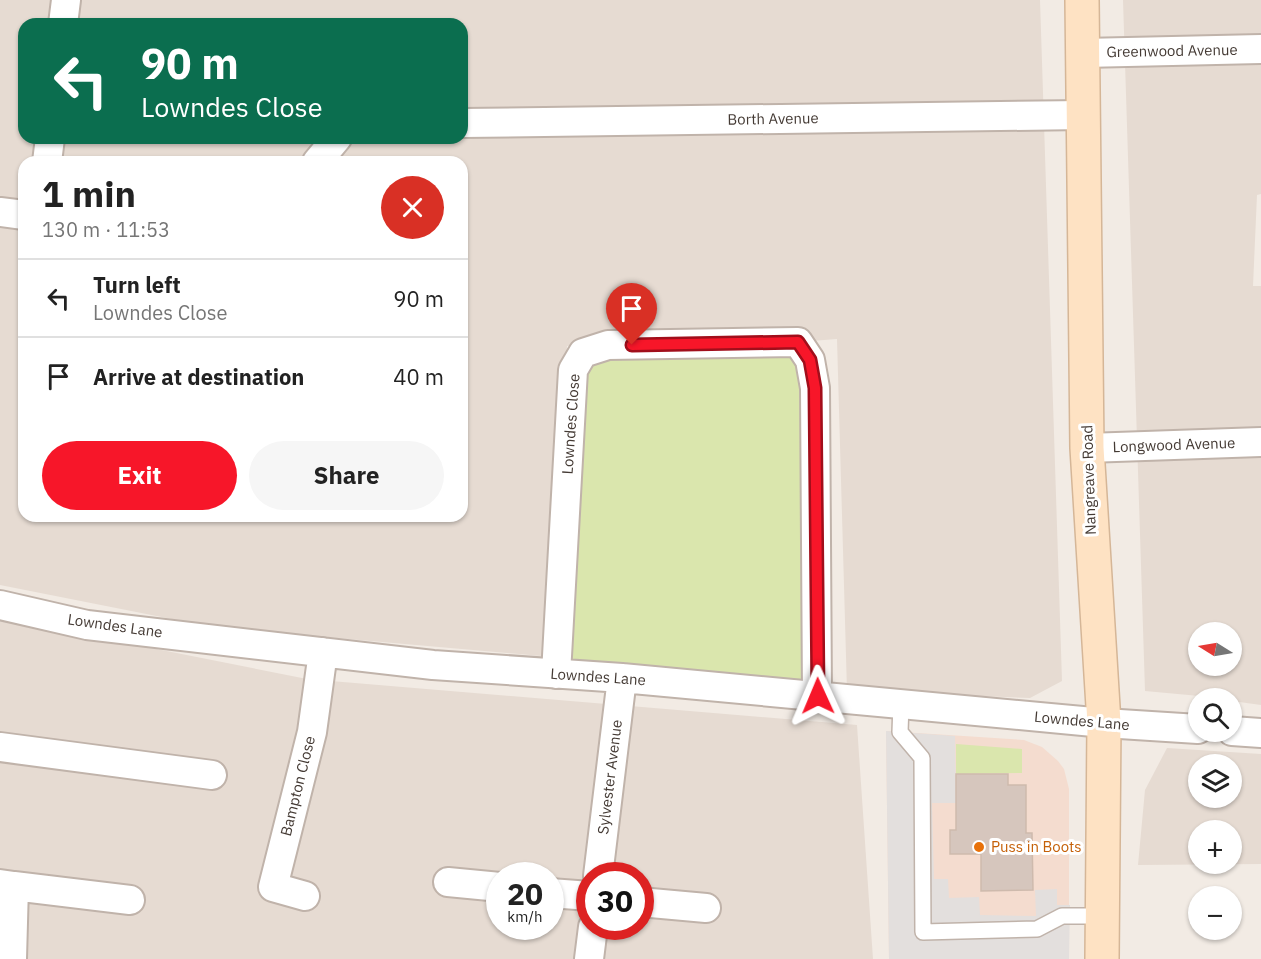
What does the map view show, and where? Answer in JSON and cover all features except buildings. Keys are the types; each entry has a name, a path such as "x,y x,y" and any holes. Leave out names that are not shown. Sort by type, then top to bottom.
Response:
{"main road":[{"name":"Nangreave Road","path":"1082,0 1086,448 1104,723 1102,959"}],"street":[{"path":"64,18 66,0"},
{"name":"Greenwood Avenue","path":"1083,53 1261,49"},
{"name":"Borth Avenue","path":"468,123 1084,115"},
{"path":"322,156 332,144"},
{"path":"0,212 18,214"},
{"name":"Lowndes Close","path":"556,674 573,370 583,353 608,345 798,342 810,360 815,388 818,696"},
{"name":"Longwood Avenue","path":"1086,448 1261,442"},
{"name":"Lowndes Lane","path":"0,605 87,625 433,665 622,678 1104,723 1188,728"},
{"name":"Bampton Close","path":"305,896 273,887 312,732 323,652"},
{"name":"Sylvester Avenue","path":"600,862 622,678"},
{"path":"1242,732 1261,733"},
{"path":"0,747 212,775"},
{"path":"448,882 486,886"},
{"path":"12,959 7,885 130,900"},
{"path":"654,903 706,908"},
{"path":"589,959 591,940"}],"lane":[{"path":"901,704 900,732 922,758 923,932 1037,929 1062,916 1103,916"}],"shaded area":[{"path":"0,0 1040,0 1062,681 1030,698 847,691 837,339 798,342 567,346 552,657 212,627 0,585"},
{"path":"1123,0 1261,0 1261,194 1257,195 1253,286 1261,286 1261,705 1242,702 1242,688 1188,688 1188,695 1145,691"},
{"path":"0,618 307,679 857,725 873,959 0,959"},
{"name":"Puss in Boots","path":"886,731 1024,740 1042,747 1058,761 1064,769 1069,789 1069,959 889,959"},
{"path":"886,731 955,736 956,803 932,803 934,879 948,879 949,898 979,897 980,915 1036,916 1035,890 1057,889 1057,905 1070,905 1069,959 889,959"},
{"path":"1167,748 1261,754 1261,864 1242,864 1242,820 1188,820 1188,865 1138,865 1145,790"}],"green space":[{"path":"798,342 810,360 817,696 556,674 583,353"},
{"path":"956,744 1022,749 1022,773 956,774"}],"place":[{"name":"Puss in Boots","path":"979,847"}],"route":[{"path":"632,345 798,342 810,360 815,388 818,696"}]}
